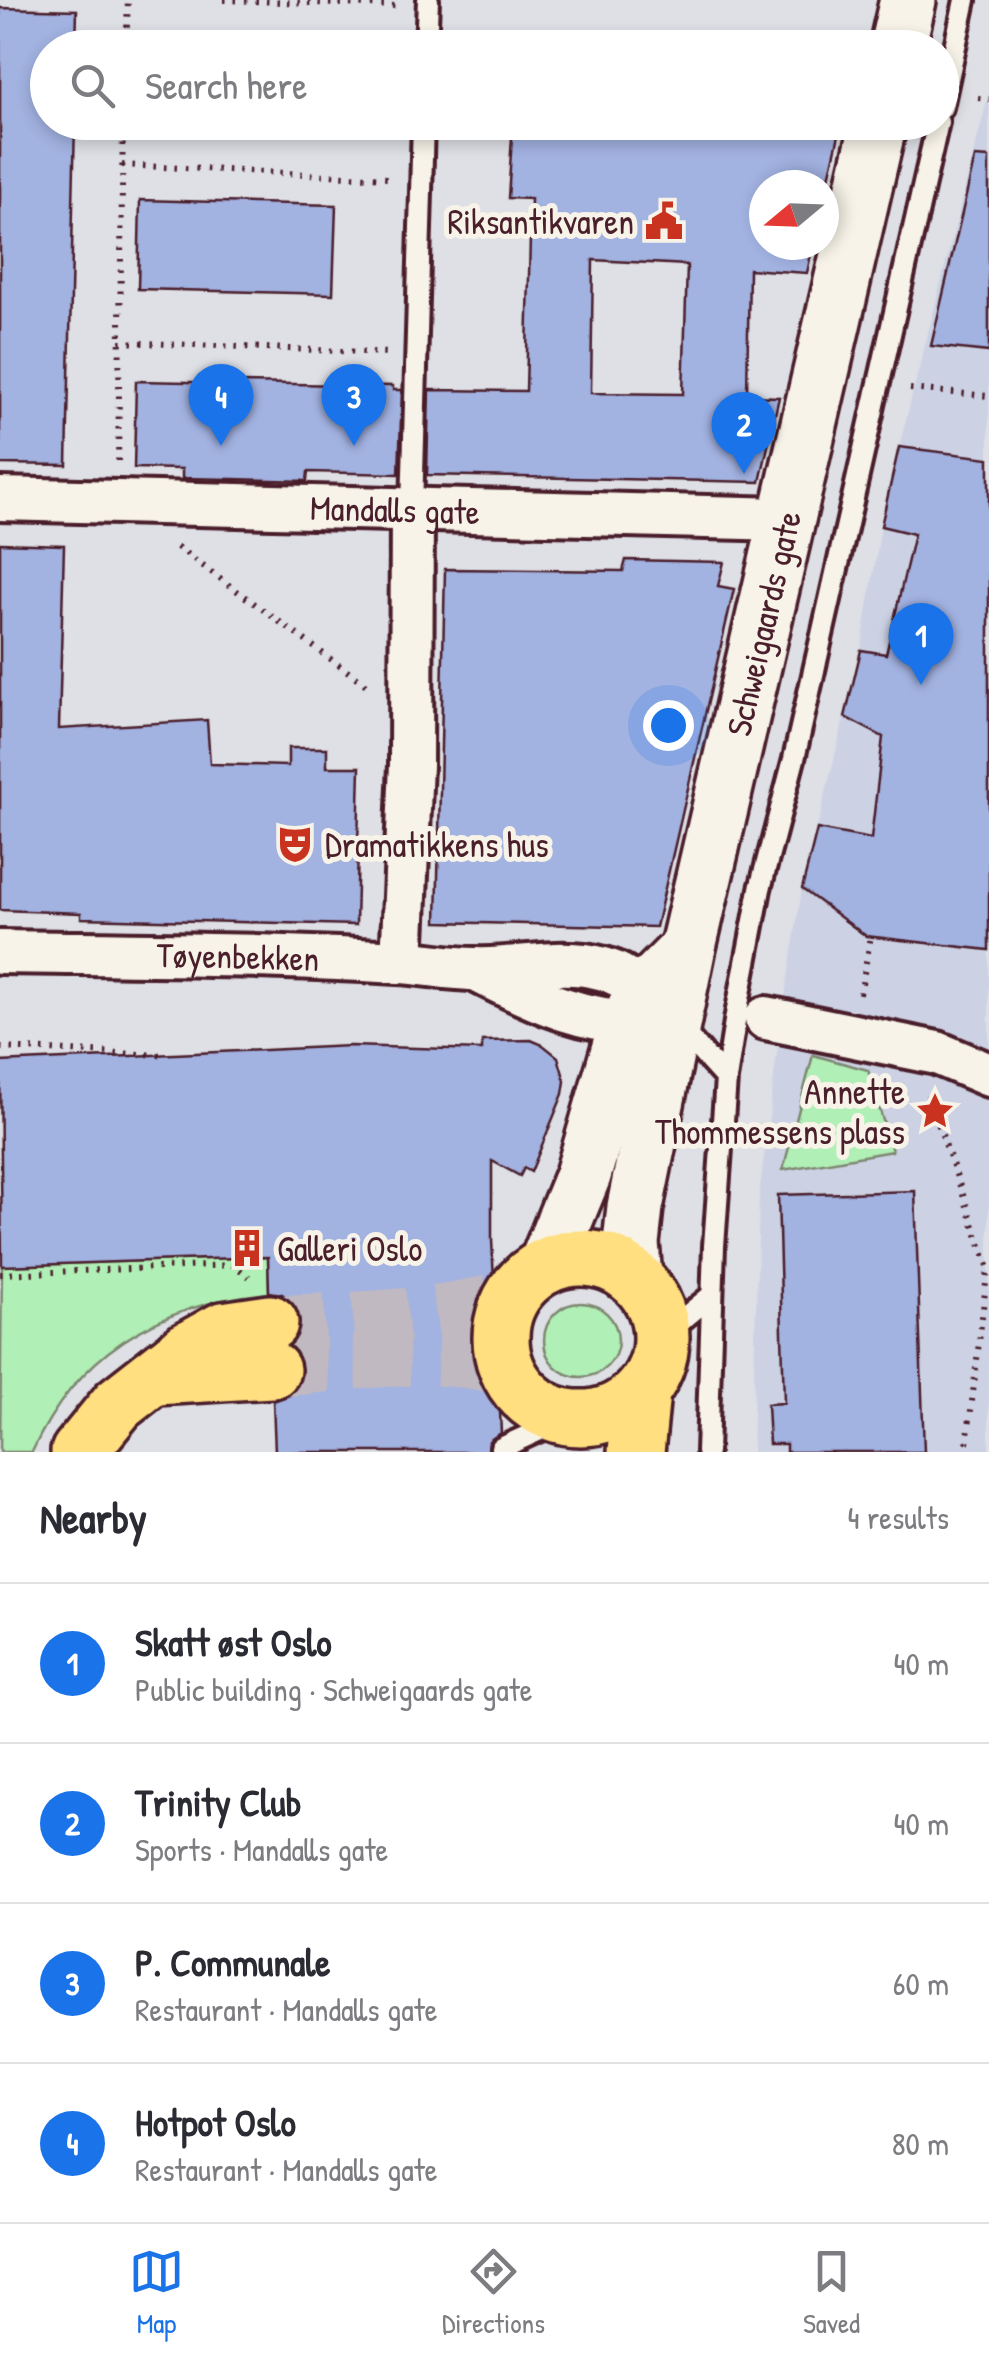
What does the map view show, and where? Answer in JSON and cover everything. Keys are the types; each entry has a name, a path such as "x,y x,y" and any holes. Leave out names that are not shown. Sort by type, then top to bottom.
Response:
{"highway":[{"path":"636,1452 642,1392 656,1366 662,1336 654,1303 634,1277 614,1264 592,1258 567,1259 532,1274 512,1298 500,1333 506,1369 516,1386 556,1426 607,1415 642,1392"},
{"path":"80,1452 88,1437 118,1404 156,1377 267,1326"}],"street":[{"path":"901,30 908,0"},
{"name":"Schweigaards gate","path":"546,1266 648,1012 686,951 876,140"},
{"name":"Mandalls gate","path":"0,499 787,519"},
{"path":"402,962 411,717 412,509"},
{"name":"Tøyenbekken","path":"0,952 402,962 476,970 542,1003 596,1019 648,1012"},
{"name":"Schweigaards gate","path":"634,1277 631,1243 648,1012"},
{"path":"766,1018 937,1053 989,1076"}],"lane":[{"path":"959,31 966,0"},
{"path":"427,30 428,4"},
{"path":"412,509 421,140"},
{"path":"707,1452 710,1296 726,1079 760,889 794,759 934,140"},
{"path":"648,1012 726,1079"},
{"path":"662,1336 710,1296"},
{"path":"502,1448 556,1426"}],"path":[{"path":"127,30 128,0"},
{"path":"224,0 428,4"},
{"path":"978,98 989,99"},
{"path":"120,417 123,140"},
{"path":"122,165 420,179"},
{"path":"120,342 418,355"},
{"path":"910,389 989,396"},
{"path":"116,503 411,717"},
{"path":"852,1035 872,936"},
{"path":"910,1046 988,1266 966,1452"},
{"path":"0,1048 164,1054"},
{"path":"0,1274 234,1264 267,1326"}],"shaded area":[{"path":"989,93 989,1452 752,1452 759,1196 802,889 861,650 881,526 899,447"}],"green space":[{"path":"813,1055 868,1070 892,1151 783,1170"},
{"path":"268,1257 269,1293 193,1308 128,1338 73,1386 32,1452 0,1452 2,1266"},
{"path":"581,1303 607,1314 618,1340 607,1366 581,1377 555,1366 544,1340 555,1314"}],"building":[{"path":"0,8 77,10 76,30 30,30 30,140 75,140 67,465 0,464"},
{"path":"512,140 838,140 831,170 749,170 749,260 810,260 807,273 749,269 747,396 779,397 760,482 427,475 429,390 526,391 531,199 508,198","holes":["593,260 687,265 683,394 591,393"]},
{"path":"975,157 989,158 989,352 931,346"},
{"path":"140,200 336,205 333,294 138,289"},
{"path":"136,381 393,386 393,390 402,390 399,474 308,472 307,481 182,478 182,469 134,468"},
{"path":"899,447 989,458 989,950 866,936 802,889 817,829 871,839 883,737 845,717 861,650 886,654 914,534 881,526"},
{"path":"0,543 64,545 59,729 207,720 210,764 288,766 288,748 327,748 327,767 360,767 356,925 81,918 81,913 0,910"},
{"path":"626,560 724,562 718,586 734,589 656,927 437,922 445,569 623,571"},
{"name":"Galleri Oslo","path":"531,1040 558,1057 565,1081 531,1172 524,1168 520,1176 492,1161 501,1433 489,1441 488,1452 275,1452 273,1401 290,1395 300,1383 303,1369 291,1346 299,1334 301,1317 294,1303 282,1294 269,1292 268,1257 2,1266 0,1062 350,1046 482,1050 482,1041"},
{"path":"915,1191 924,1452 786,1452 786,1444 769,1444 767,1404 784,1403 778,1195"}],"tunnel":[{"path":"270,1323 422,1314 512,1297"},
{"path":"272,1370 420,1358 479,1362 507,1369"}],"place":[{"name":"Riksantikvaren","path":"664,221"},
{"name":"Hotpot Oslo","path":"221,446"},
{"name":"P. Communale","path":"354,446"},
{"name":"Trinity Club","path":"744,474"},
{"name":"Skatt øst Oslo","path":"921,685"},
{"name":"Dramatikkens hus","path":"295,844"},
{"name":"Annette Thommessens plass","path":"935,1111"},
{"name":"Galleri Oslo","path":"247,1248"}]}
